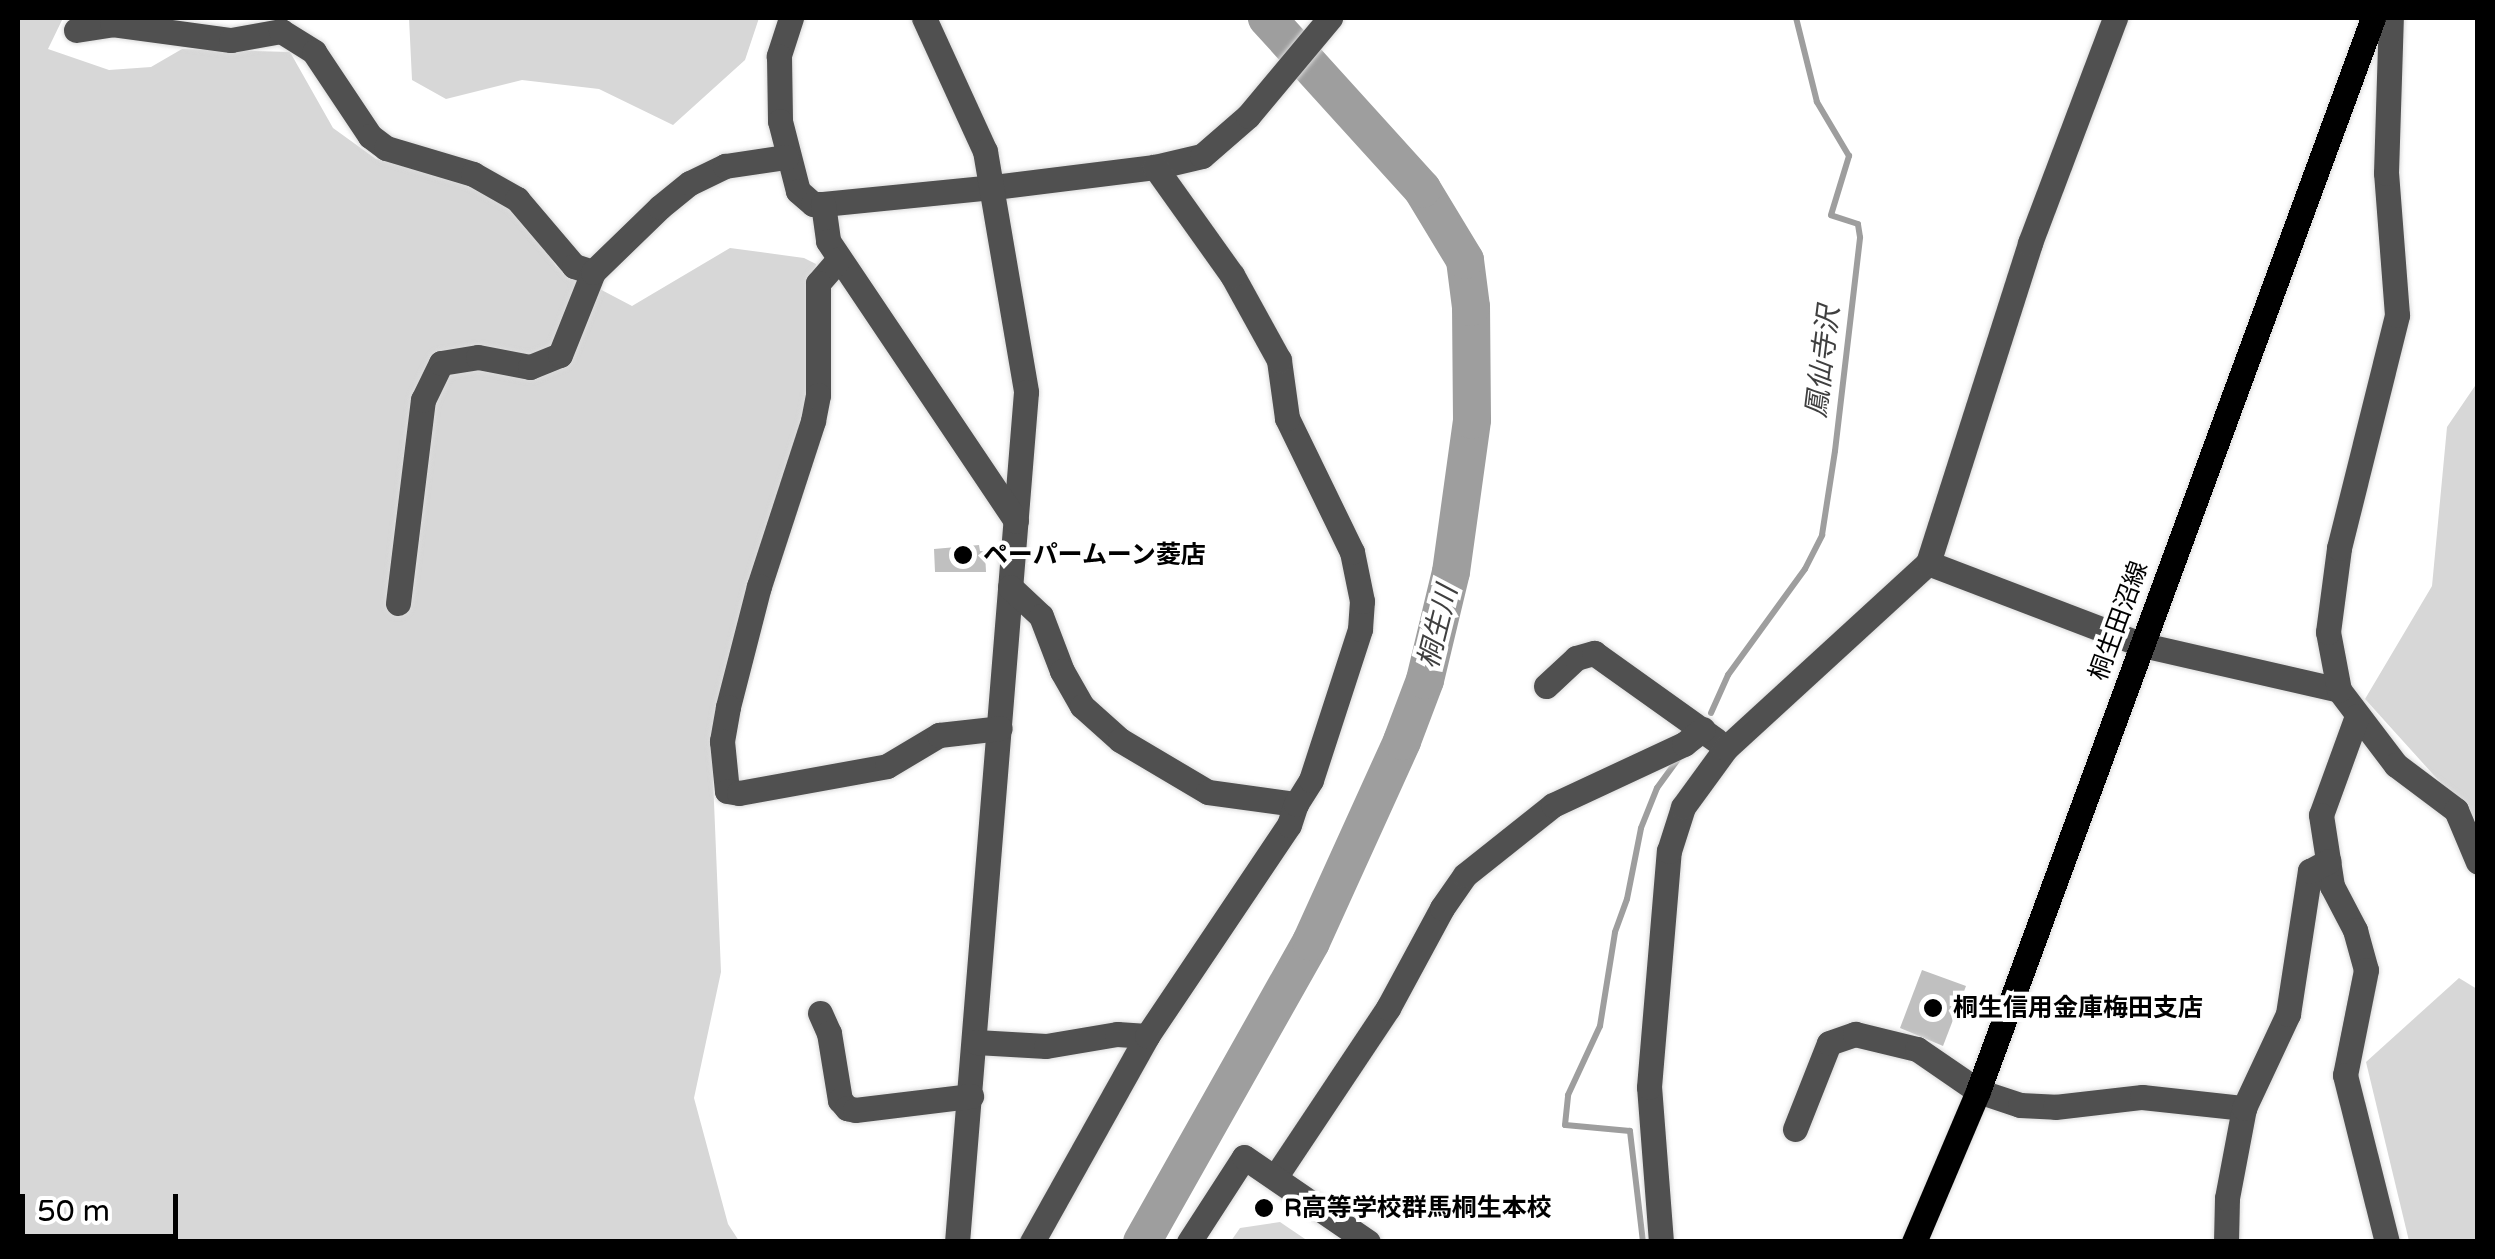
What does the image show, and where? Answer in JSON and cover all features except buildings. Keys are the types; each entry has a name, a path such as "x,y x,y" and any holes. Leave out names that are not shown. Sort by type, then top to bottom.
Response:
{"main road":[{"name":"桐生田沼線","path":"1914,1242 1978,1090 2373,18"}],"street":[{"path":"791,18 778,56 776,89 786,157 798,191 813,204 994,187 1202,156 1256,108 1330,18"},
{"path":"924,18 968,108 994,187 1026,392 957,1242"},
{"path":"1661,1242 1649,1088 1669,851 1683,807 1726,748 1928,563 2030,243 2115,18"},
{"path":"2391,18 2386,173 2398,315 2340,548 2328,632 2339,690 2396,765 2456,810 2478,862"},
{"path":"76,30 112,24 231,40 281,31 314,52 370,136 386,148 473,174 518,199 574,266 593,272"},
{"path":"398,602 424,400 441,363 478,357 530,367 560,355 593,272 690,184 725,166 786,157"},
{"path":"1032,1242 1147,1036 1289,825 1311,780 1360,629 1358,579 1352,552 1339,532 1288,418 1279,360 1232,276 1154,166"},
{"path":"823,204 828,241 893,344 969,446 1016,522"},
{"path":"839,259 818,283 818,395 814,421 760,586 728,706 722,741 727,791 739,793 886,766 939,735 1000,728"},
{"path":"1928,563 2143,644 2339,690"},
{"path":"1010,587 1041,616 1062,671 1082,706 1120,740 1208,792 1296,804"},
{"path":"1546,686 1576,658 1594,652 1726,748"},
{"path":"2357,716 2321,815 2332,886 2355,930 2366,970 2345,1075 2387,1242"},
{"path":"1276,1176 1388,1008 1465,875 1553,805 1684,744 1703,729"},
{"path":"2226,1242 2227,1198 2244,1108 2288,1014 2310,871 2328,861"},
{"path":"820,1012 829,1033 840,1100 847,1108 970,1096"},
{"path":"976,1042 1046,1046 1117,1034 1147,1036"},
{"path":"1795,1128 1822,1054 1839,1036 1855,1034 1916,1049 1978,1090 2020,1105 2055,1107 2142,1097 2244,1108"},
{"path":"1189,1242 1244,1156 1368,1242"}],"shaded area":[{"path":"18,18 63,18 48,49 109,70 151,67 182,49 290,52 333,128 376,159 503,183 556,266 632,306 730,248 804,258 816,264 809,307 811,397 713,778 721,972 694,1098 728,1224 739,1241 18,1241"},
{"path":"409,18 759,18 745,60 673,125 599,89 522,80 446,99 412,80"},
{"path":"2477,383 2477,823 2365,699 2432,586 2447,427"},
{"path":"2459,978 2477,989 2477,1241 2409,1241 2366,1062"},
{"path":"1280,1222 1308,1241 1231,1241 1240,1228"}],"waterway":[{"name":"桐生川","path":"1142,1242 1311,942 1402,741 1425,680 1451,572 1472,420 1471,307 1465,260 1422,189 1267,18"},
{"name":"鳳仙寺沢","path":"1711,713 1728,675 1805,569 1822,535 1835,451 1860,237 1858,224 1831,215 1849,156 1817,102 1796,18"},
{"name":"鳳仙寺沢","path":"1643,1242 1630,1131 1565,1125 1568,1095 1600,1026 1615,932 1627,899 1641,828 1657,788 1680,756"}],"place":[{"name":"ペーパームーン菱店","path":"963,555"},
{"name":"桐生信用金庫梅田支店","path":"1933,1008"},
{"name":"R高等学校群馬桐生本校","path":"1264,1208"}]}
